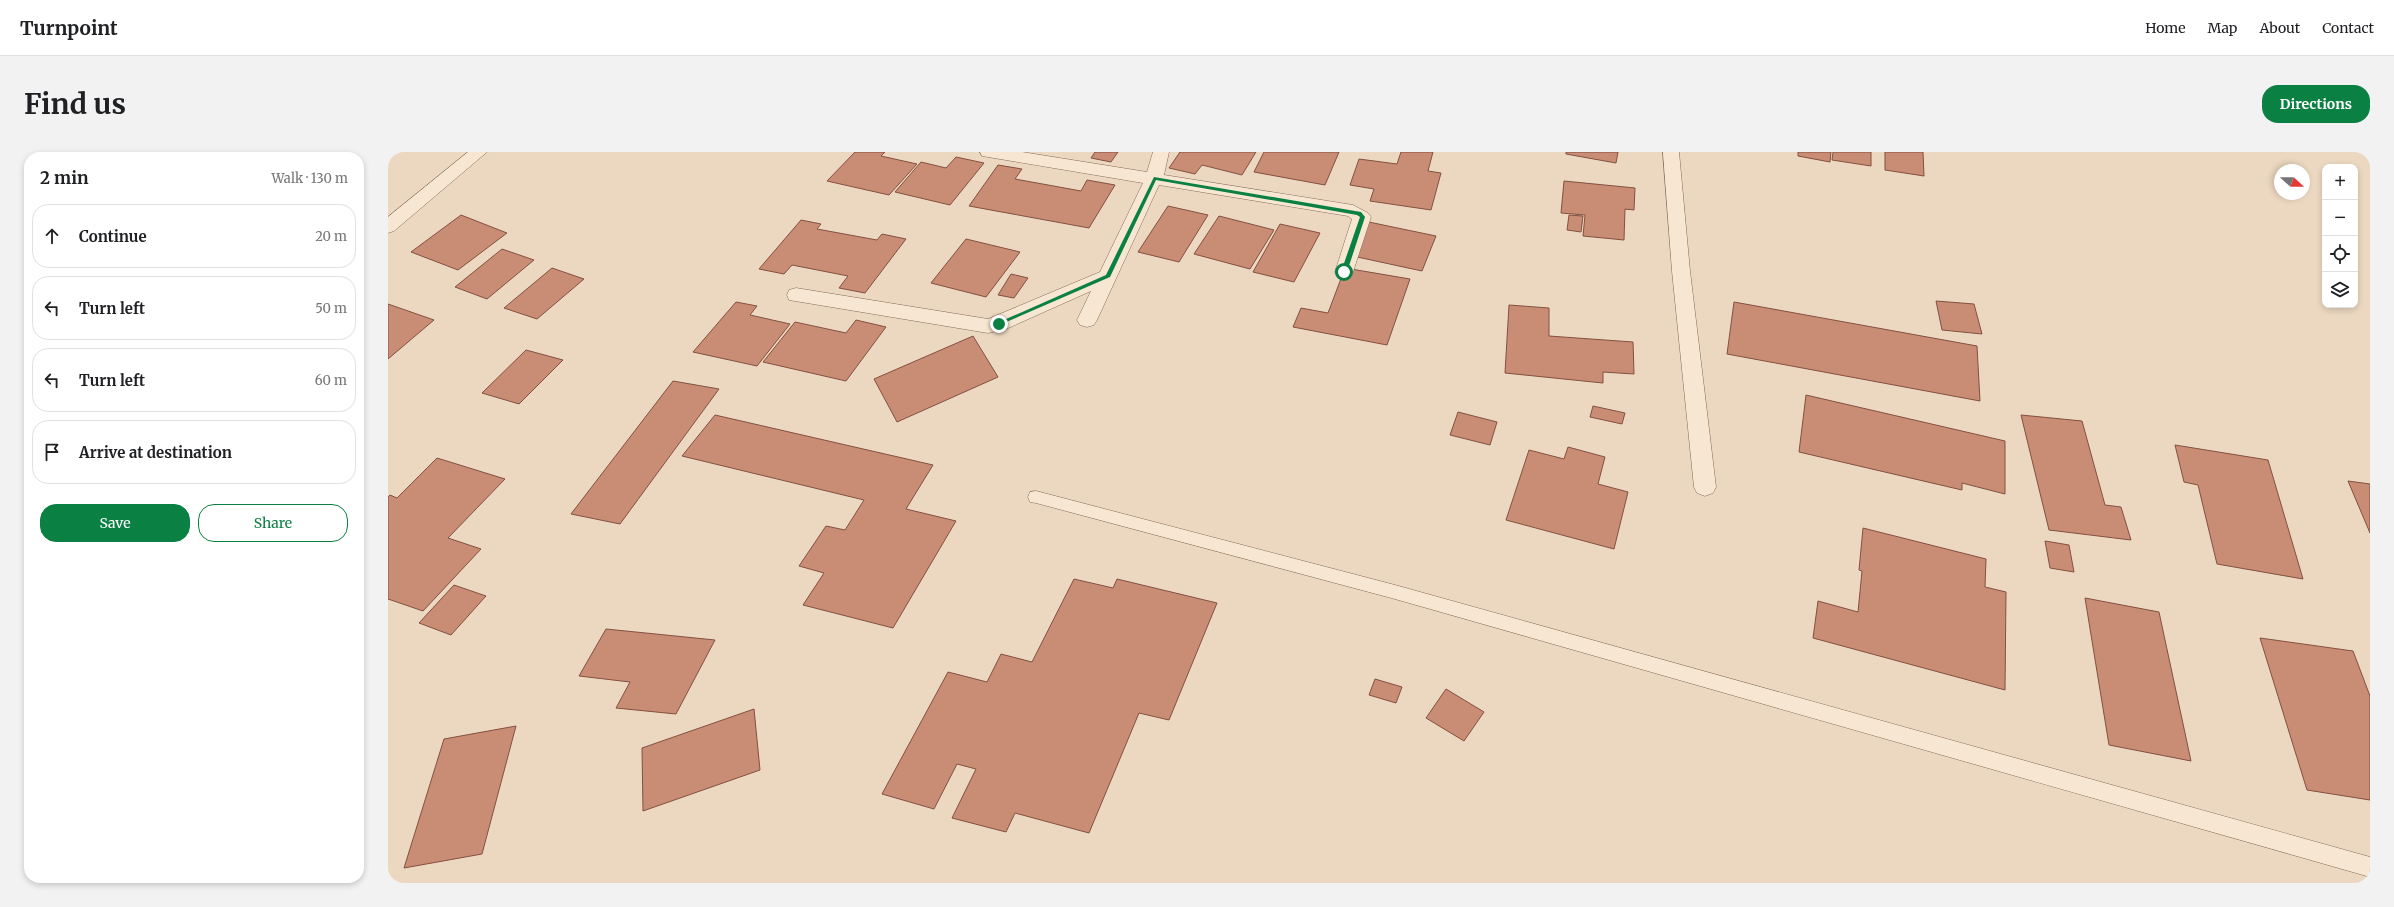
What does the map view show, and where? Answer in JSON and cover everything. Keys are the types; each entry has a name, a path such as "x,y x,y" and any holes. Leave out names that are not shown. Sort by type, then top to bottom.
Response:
{"street":[{"path":"388,227 479,152"},
{"path":"988,152 1154,178 1359,213 1362,217 1344,272"},
{"path":"1087,320 1154,178 1161,152"},
{"path":"1672,152 1681,271 1705,487"},
{"path":"796,295 988,326 999,324 1108,276"}],"lane":[{"path":"1036,497 1402,595 2370,867"}],"building":[{"path":"855,152 885,152 881,156 917,164 889,195 827,181"},
{"path":"1095,152 1118,152 1111,162 1091,158"},
{"path":"1180,152 1256,152 1242,175 1202,165 1195,174 1169,168"},
{"path":"1264,152 1339,152 1325,185 1254,172"},
{"path":"1401,152 1433,152 1428,171 1441,173 1431,210 1370,201 1374,189 1350,185 1359,159 1397,164"},
{"path":"1566,152 1618,152 1616,163 1566,154"},
{"path":"1798,152 1831,152 1830,162 1798,156"},
{"path":"1833,152 1871,152 1871,166 1832,160"},
{"path":"1885,152 1923,152 1924,176 1885,170"},
{"path":"956,157 984,163 950,205 895,192 921,162 946,168"},
{"path":"998,165 1022,169 1015,179 1081,191 1087,180 1115,185 1089,228 969,206"},
{"path":"1564,181 1635,188 1634,210 1625,209 1624,240 1583,236 1585,215 1561,213"},
{"path":"1168,206 1208,215 1179,262 1138,252"},
{"path":"461,215 507,233 458,270 411,252"},
{"path":"1569,215 1583,216 1581,232 1567,230"},
{"path":"1219,216 1274,230 1250,269 1194,254"},
{"path":"801,220 821,224 817,229 877,240 882,234 906,239 865,293 839,288 848,276 792,265 784,274 759,269"},
{"path":"1364,221 1436,236 1422,271 1348,255"},
{"path":"1280,224 1320,233 1294,282 1253,272"},
{"path":"966,239 1020,252 986,297 931,283"},
{"path":"502,249 534,260 487,299 455,287"},
{"path":"552,268 584,279 537,319 504,308"},
{"path":"1345,268 1410,279 1387,345 1293,327 1301,308 1328,313"},
{"path":"1011,274 1028,278 1014,298 998,295"},
{"path":"1936,301 1974,304 1982,334 1942,330"},
{"path":"736,302 757,306 750,315 790,324 757,366 693,352"},
{"path":"1734,302 1977,346 1980,401 1727,354"},
{"path":"388,304 434,320 388,359"},
{"path":"1509,305 1549,308 1549,336 1633,342 1634,374 1603,372 1603,383 1505,373"},
{"path":"856,320 886,327 846,381 763,362 795,322 846,333"},
{"path":"973,336 998,377 897,422 874,379"},
{"path":"526,350 563,360 519,404 482,393"},
{"path":"673,381 719,389 620,524 571,514"},
{"path":"1806,395 2005,441 2005,494 1962,483 1962,490 1799,452"},
{"path":"1593,406 1625,413 1622,424 1590,417"},
{"path":"1458,412 1497,422 1490,445 1450,435"},
{"path":"715,415 933,465 906,509 956,521 893,628 803,605 824,573 799,566 826,526 845,530 864,500 682,456"},
{"path":"2021,415 2082,421 2105,505 2121,507 2131,540 2049,530"},
{"path":"2175,445 2268,460 2303,579 2217,564 2198,485 2184,482"},
{"path":"1568,447 1605,457 1598,484 1628,492 1614,549 1506,520 1529,450 1564,459"},
{"path":"437,458 505,479 448,538 481,549 423,611 388,599 388,497 390,495 397,498"},
{"path":"2348,481 2370,484 2370,533"},
{"path":"1863,528 1986,559 1985,587 2006,592 2005,690 1813,638 1818,601 1858,612 1862,571 1859,570"},
{"path":"2045,541 2069,545 2074,572 2050,568"},
{"path":"1074,579 1113,588 1117,579 1217,603 1169,720 1139,713 1089,833 1015,813 1006,832 952,818 976,769 957,764 934,809 882,794 948,672 987,682 1001,654 1032,662"},
{"path":"454,585 486,596 451,635 419,623"},
{"path":"2085,598 2159,612 2191,761 2109,745"},
{"path":"606,629 715,640 676,714 616,708 630,682 579,676"},
{"path":"2260,638 2353,651 2370,696 2370,800 2307,790"},
{"path":"1375,679 1402,687 1396,703 1369,695"},
{"path":"1446,689 1484,712 1464,741 1426,718"},
{"path":"754,709 760,770 643,811 642,748"},
{"path":"516,726 482,854 404,868 444,739"}],"route":[{"path":"999,324 1108,276 1154,178 1359,213 1362,217 1344,272"}]}
